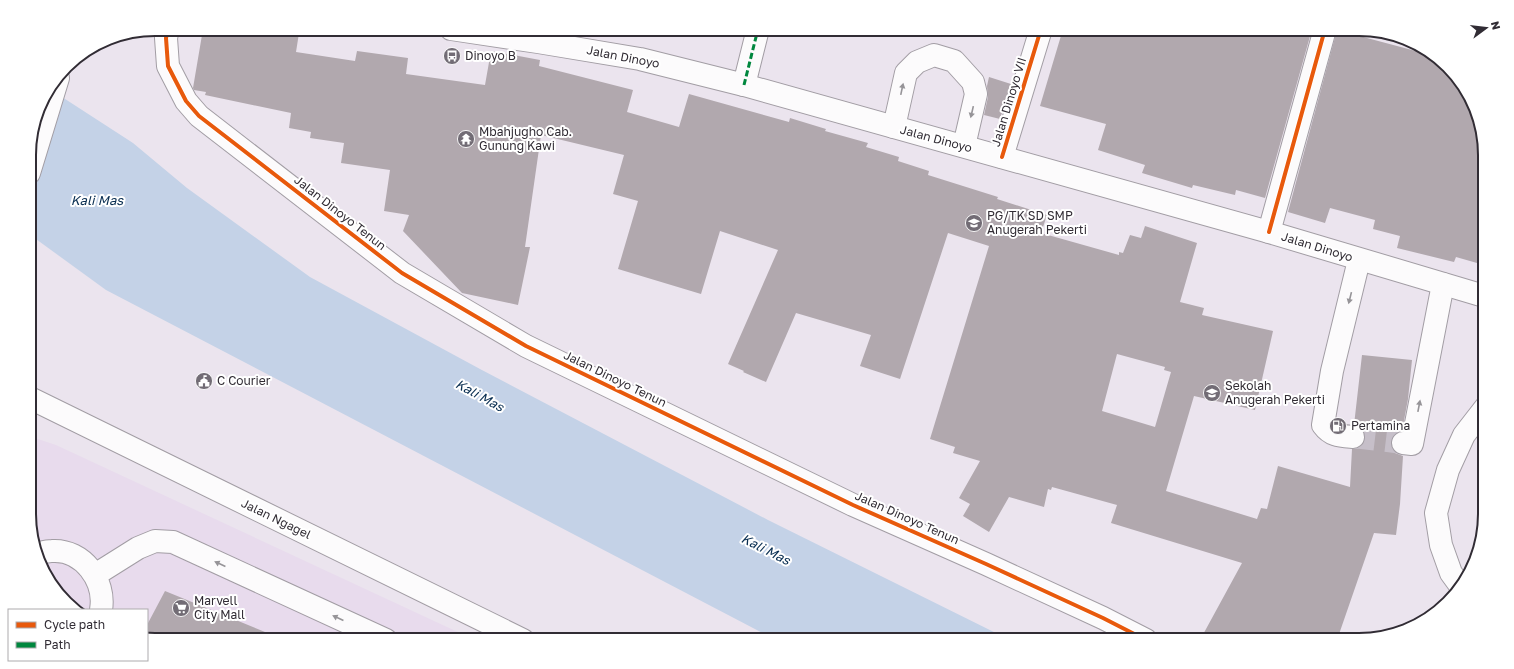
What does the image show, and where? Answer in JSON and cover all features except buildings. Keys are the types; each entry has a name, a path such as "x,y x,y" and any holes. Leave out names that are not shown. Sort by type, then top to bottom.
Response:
{"main road":[{"name":"Jalan Dinoyo Tenun","path":"166,36 168,66 186,101 198,116 402,273 526,346 853,505 986,564 1132,633"},
{"name":"Jalan Dinoyo","path":"498,36 640,59 744,85 1269,232 1478,294"},
{"path":"744,85 756,36"},
{"name":"Jalan Dinoyo VII","path":"1002,157 1039,36"},
{"path":"1269,232 1323,36"},
{"path":"894,127 906,73 917,62 934,55 954,61 973,82 976,94 964,146"},
{"path":"36,150 53,94"},
{"path":"1353,437 1334,435 1327,431 1323,425 1332,371 1359,260"},
{"path":"1403,443 1412,444 1443,284"},
{"name":"Jalan Ngagel","path":"36,401 509,633"},
{"path":"1457,581 1451,573 1441,545 1436,514 1448,470 1464,435 1478,417"},
{"path":"96,575 138,548 155,541 173,542 371,633"},
{"path":"43,553 53,551 69,554 84,562 96,575 101,592 101,609"}],"shaded area":[{"path":"36,438 56,445 460,633 155,633 148,633 148,609 84,609 71,598 52,573 40,545 37,529"}],"water":[{"name":"Kali Mas","path":"62,97 133,143 187,188 310,277 480,369 768,520 996,633 763,633 106,290 36,239 36,148 38,133"}],"tunnel":[{"path":"1353,437 1403,443"}],"marked path":[{"path":"744,85 756,36"}],"cycle path":[{"path":"166,36 168,66 186,101 199,116 402,273 526,346 853,505 986,564 1132,633"},
{"path":"1002,157 1039,36"},
{"path":"1269,232 1323,36"}],"place":[{"name":"Dinoyo B","path":"452,56"},
{"name":"Mbahjugho Cab. Gunung Kawi","path":"466,139"},
{"name":"PG/TK SD SMP Anugerah Pekerti","path":"974,223"},
{"name":"C Courier","path":"204,381"},
{"name":"Sekolah Anugerah Pekerti","path":"1212,393"},
{"name":"Pertamina","path":"1338,426"},
{"name":"Marvell City Mall","path":"181,608"}]}
